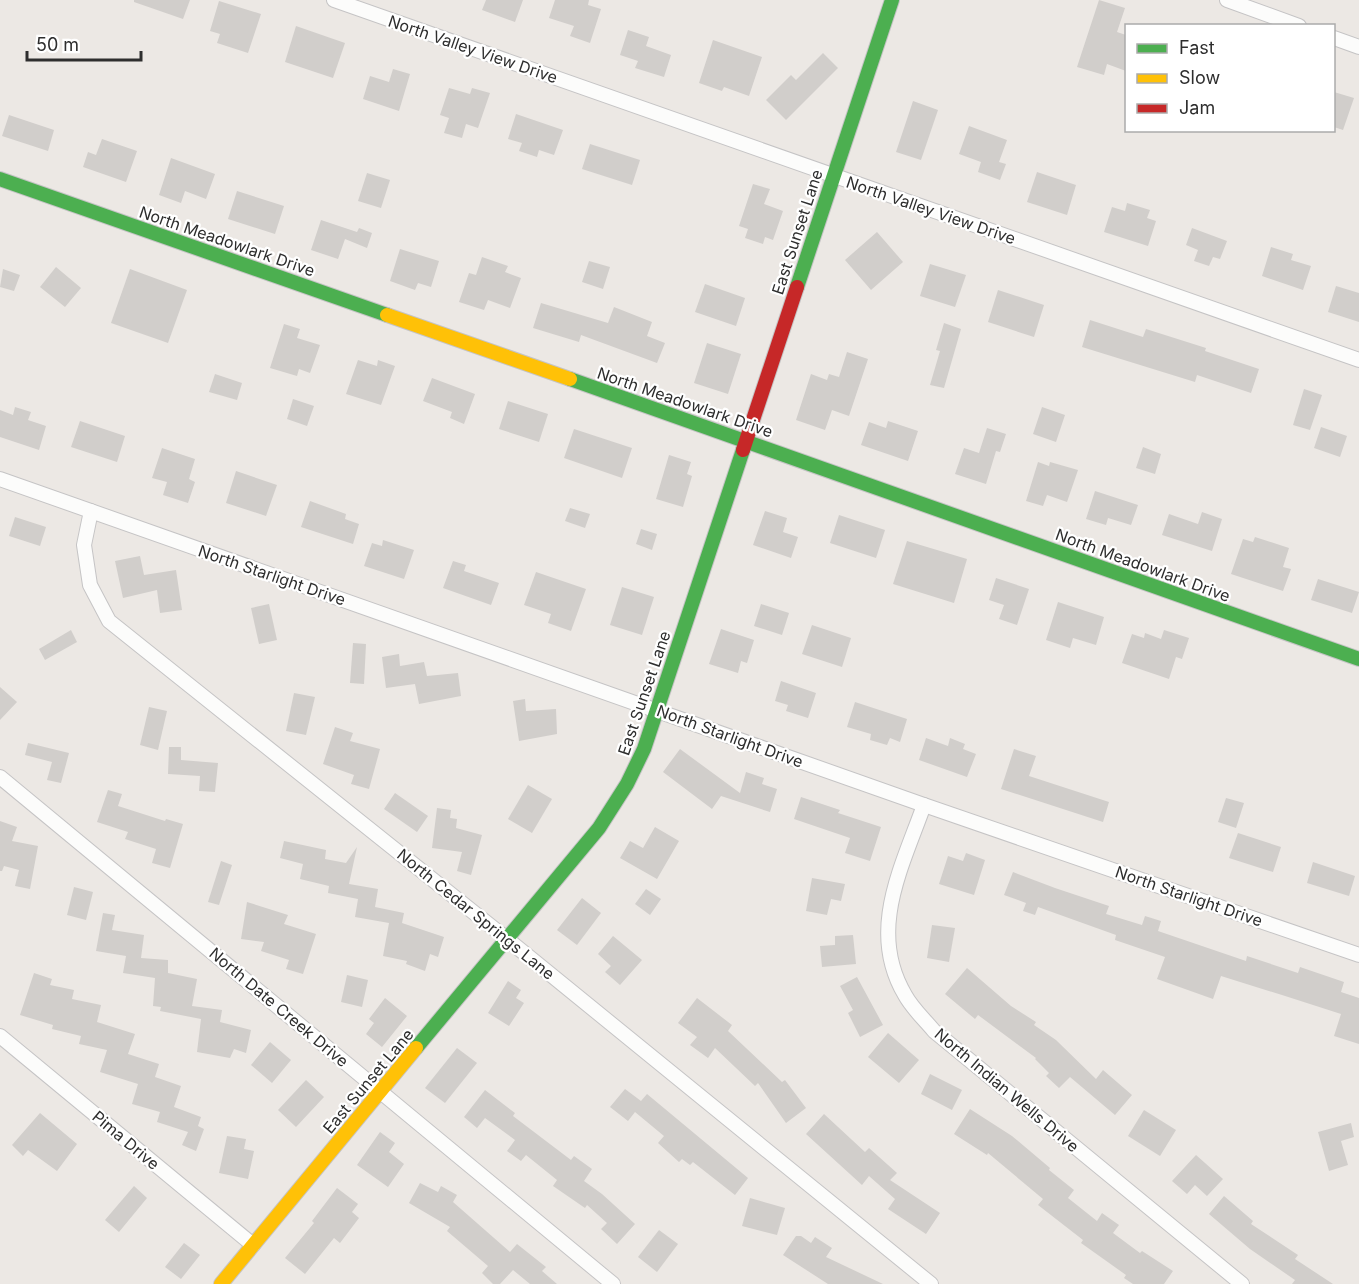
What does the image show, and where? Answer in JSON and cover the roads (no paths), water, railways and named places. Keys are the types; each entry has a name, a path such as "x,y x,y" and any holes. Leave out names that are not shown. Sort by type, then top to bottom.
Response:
{"street":[{"name":"North Valley View Drive","path":"334,0 1359,360"},
{"name":"East Sunset Lane","path":"221,1284 598,828 627,784 644,750 892,0"},
{"path":"1227,0 1293,24"},
{"path":"1335,38 1359,47"},
{"name":"North Meadowlark Drive","path":"0,179 1359,659"},
{"name":"North Starlight Drive","path":"0,479 924,805 1359,955"},
{"name":"North Cedar Springs Lane","path":"91,511 84,545 90,585 109,621 507,939 931,1284"},
{"name":"North Date Creek Drive","path":"0,777 613,1284"},
{"name":"North Indian Wells Drive","path":"924,805 891,897 886,929 891,965 905,996 934,1030 1242,1284"},
{"name":"Pima Drive","path":"0,1036 253,1245"}]}
